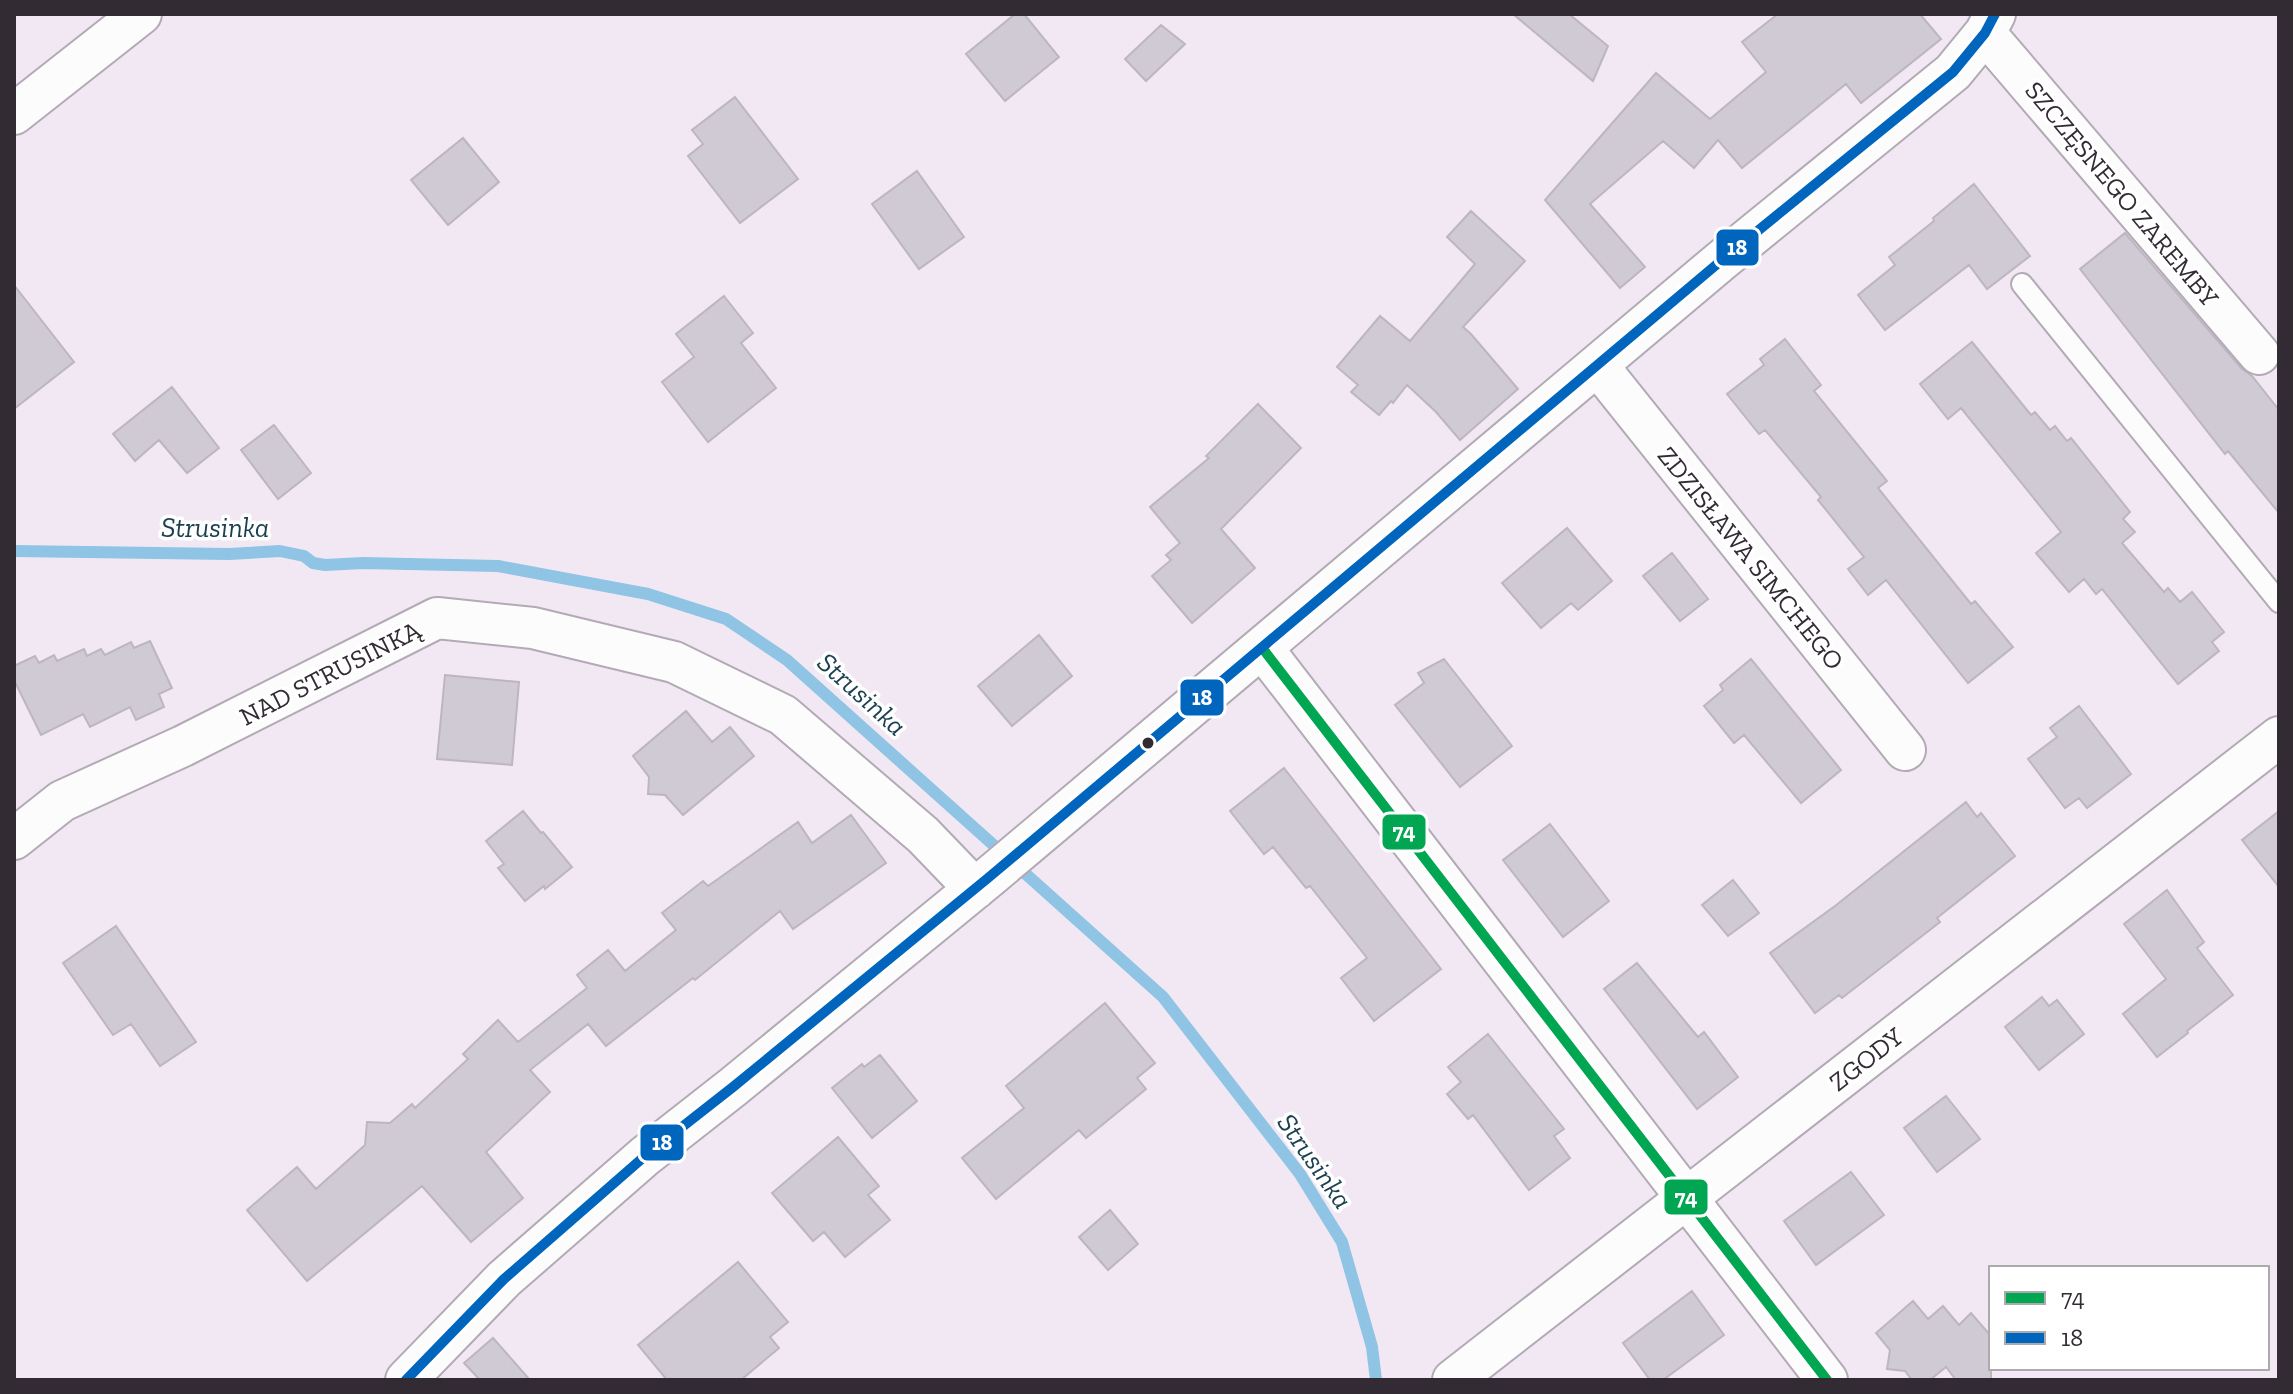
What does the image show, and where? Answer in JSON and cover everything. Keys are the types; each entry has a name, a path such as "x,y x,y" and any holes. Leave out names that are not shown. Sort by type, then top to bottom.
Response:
{"street":[{"path":"14,114 141,14"},
{"path":"406,1380 504,1279 645,1156 982,884 1722,260 1953,72 1990,24"},
{"name":"SZCZĘSNEGO ZAREMBY","path":"1990,24 2259,354"},
{"name":"ZDZISŁAWA SIMCHEGO","path":"1598,366 1905,750"},
{"name":"NAD STRUSINKĄ","path":"14,839 62,801 183,746 437,618 533,628 674,662 783,715 982,884"},
{"path":"1263,649 1827,1380"},
{"name":"ZGODY","path":"1453,1380 2279,737"}],"lane":[{"path":"2022,284 2279,602"}],"building":[{"path":"1015,14 1024,14 1059,57 1005,101 966,54"},
{"path":"1513,14 1569,14 1608,46 1593,81"},
{"path":"1778,14 1920,14 1941,39 1861,103 1846,84 1742,168 1718,140 1694,168 1663,141 1590,204 1645,267 1620,288 1545,200 1656,73 1710,119 1766,72 1742,42"},
{"path":"1161,25 1185,44 1146,81 1125,59"},
{"path":"735,97 798,179 740,223 688,156 703,144 692,130"},
{"path":"463,138 499,182 448,225 411,180"},
{"path":"917,171 964,237 919,269 872,204"},
{"path":"1974,184 2030,256 1987,289 1969,265 1885,330 1858,295 1895,265 1889,257"},
{"path":"1471,211 1525,261 1463,327 1518,389 1460,440 1407,385 1379,415 1351,392 1358,385 1337,367 1380,316 1410,341 1475,264 1447,237"},
{"path":"2125,233 2279,410 2279,513 2228,451 2225,454 2080,269"},
{"path":"14,285 74,362 14,409"},
{"path":"724,296 753,333 741,343 776,388 708,442 662,382 694,357 676,334"},
{"path":"1785,339 1821,385 1814,391 1887,481 1878,488 1971,604 1975,601 2013,647 1968,683 1886,580 1868,595 1848,569 1864,557 1818,500 1821,497 1765,430 1759,434 1727,394 1764,365 1760,359"},
{"path":"1972,342 2031,415 2035,412 2050,430 2055,426 2067,441 2071,438 2130,512 2123,519 2135,532 2122,543 2164,592 2168,588 2180,602 2192,592 2224,632 2212,642 2219,651 2178,684 2102,589 2096,594 2084,579 2069,592 2036,553 2061,532 1961,408 1948,419 1920,384"},
{"path":"172,387 219,448 187,473 159,440 135,461 113,434"},
{"path":"1258,404 1301,448 1221,529 1255,568 1192,623 1152,576 1171,560 1166,555 1180,543 1150,507 1209,458 1206,456"},
{"path":"274,425 311,473 278,499 241,450"},
{"path":"1567,528 1612,581 1578,610 1571,603 1541,628 1502,583"},
{"path":"1672,553 1708,599 1680,621 1643,576"},
{"path":"1039,635 1072,676 1012,726 978,686"},
{"path":"150,641 172,688 159,694 164,707 136,720 130,707 90,727 83,714 41,735 14,680 14,666 35,656 39,663 54,655 57,661 84,649 87,656 101,649 105,655 131,642 134,648"},
{"path":"1444,659 1512,746 1460,787 1395,705 1424,683 1418,673"},
{"path":"1751,659 1841,770 1801,803 1744,735 1734,743 1704,706 1723,690 1720,685"},
{"path":"445,675 519,682 512,765 437,759"},
{"path":"2079,706 2131,774 2087,808 2079,798 2065,808 2028,759 2057,737 2050,728"},
{"path":"686,711 712,742 730,727 754,756 683,815 665,795 648,794 649,777 633,756"},
{"path":"1284,768 1441,969 1374,1021 1341,978 1367,958 1310,886 1306,888 1273,847 1264,854 1230,811"},
{"path":"1966,802 1977,817 1981,813 2015,856 1937,918 1940,922 1842,998 1839,995 1815,1013 1770,953 1835,906"},
{"path":"523,811 572,867 525,901 498,868 504,864 486,841"},
{"path":"2279,811 2279,887 2242,840"},
{"path":"851,815 886,863 793,929 780,911 695,980 693,978 606,1046 588,1024 530,1070 550,1092 486,1152 523,1198 471,1242 422,1186 307,1281 247,1210 297,1167 316,1189 365,1145 367,1122 390,1123 412,1104 415,1108 468,1059 463,1054 498,1020 518,1042 587,988 577,975 608,950 625,971 676,930 662,913 703,881 708,886 798,822 812,843"},
{"path":"1550,824 1609,901 1563,937 1503,860"},
{"path":"1733,880 1759,913 1728,936 1702,905"},
{"path":"2167,890 2204,942 2197,948 2233,995 2157,1057 2123,1014 2166,979 2124,924"},
{"path":"116,926 196,1042 160,1066 131,1024 113,1035 63,963"},
{"path":"1637,963 1698,1037 1704,1032 1738,1077 1697,1109 1604,989"},
{"path":"2042,997 2049,1006 2057,1000 2084,1034 2039,1070 2005,1027"},
{"path":"1105,1003 1155,1063 1137,1078 1146,1089 1086,1138 1079,1130 996,1199 962,1158 1024,1108 1006,1086"},
{"path":"1488,1034 1564,1129 1554,1136 1570,1158 1529,1190 1473,1115 1468,1119 1447,1094 1461,1082 1448,1067"},
{"path":"880,1055 917,1101 872,1138 832,1088 862,1064 864,1067"},
{"path":"1946,1096 1980,1139 1937,1172 1904,1128"},
{"path":"838,1137 879,1186 868,1195 890,1220 845,1257 824,1232 813,1241 772,1193"},
{"path":"1851,1172 1884,1215 1816,1265 1784,1221"},
{"path":"1110,1210 1138,1244 1108,1270 1079,1237"},
{"path":"738,1262 788,1322 770,1337 779,1348 741,1380 667,1380 638,1345"},
{"path":"1692,1291 1724,1335 1663,1380 1650,1380 1623,1343"},
{"path":"1913,1301 1928,1319 1943,1306 1959,1325 1971,1313 1989,1334 1991,1380 1956,1380 1946,1367 1930,1380 1912,1380 1905,1371 1887,1369 1890,1350 1876,1333"},
{"path":"493,1338 530,1380 480,1380 464,1363"}],"waterway":[{"name":"Strusinka","path":"14,551 229,554 280,551 325,565 498,566 648,594 726,619 787,660 1163,997 1300,1174 1342,1242 1372,1347 1376,1380"}],"transit line":[{"name":"18","path":"406,1380 504,1279 645,1156 988,878 1722,260 1953,72 1985,33 1995,14"},
{"name":"74","path":"1263,649 1827,1380"}]}
